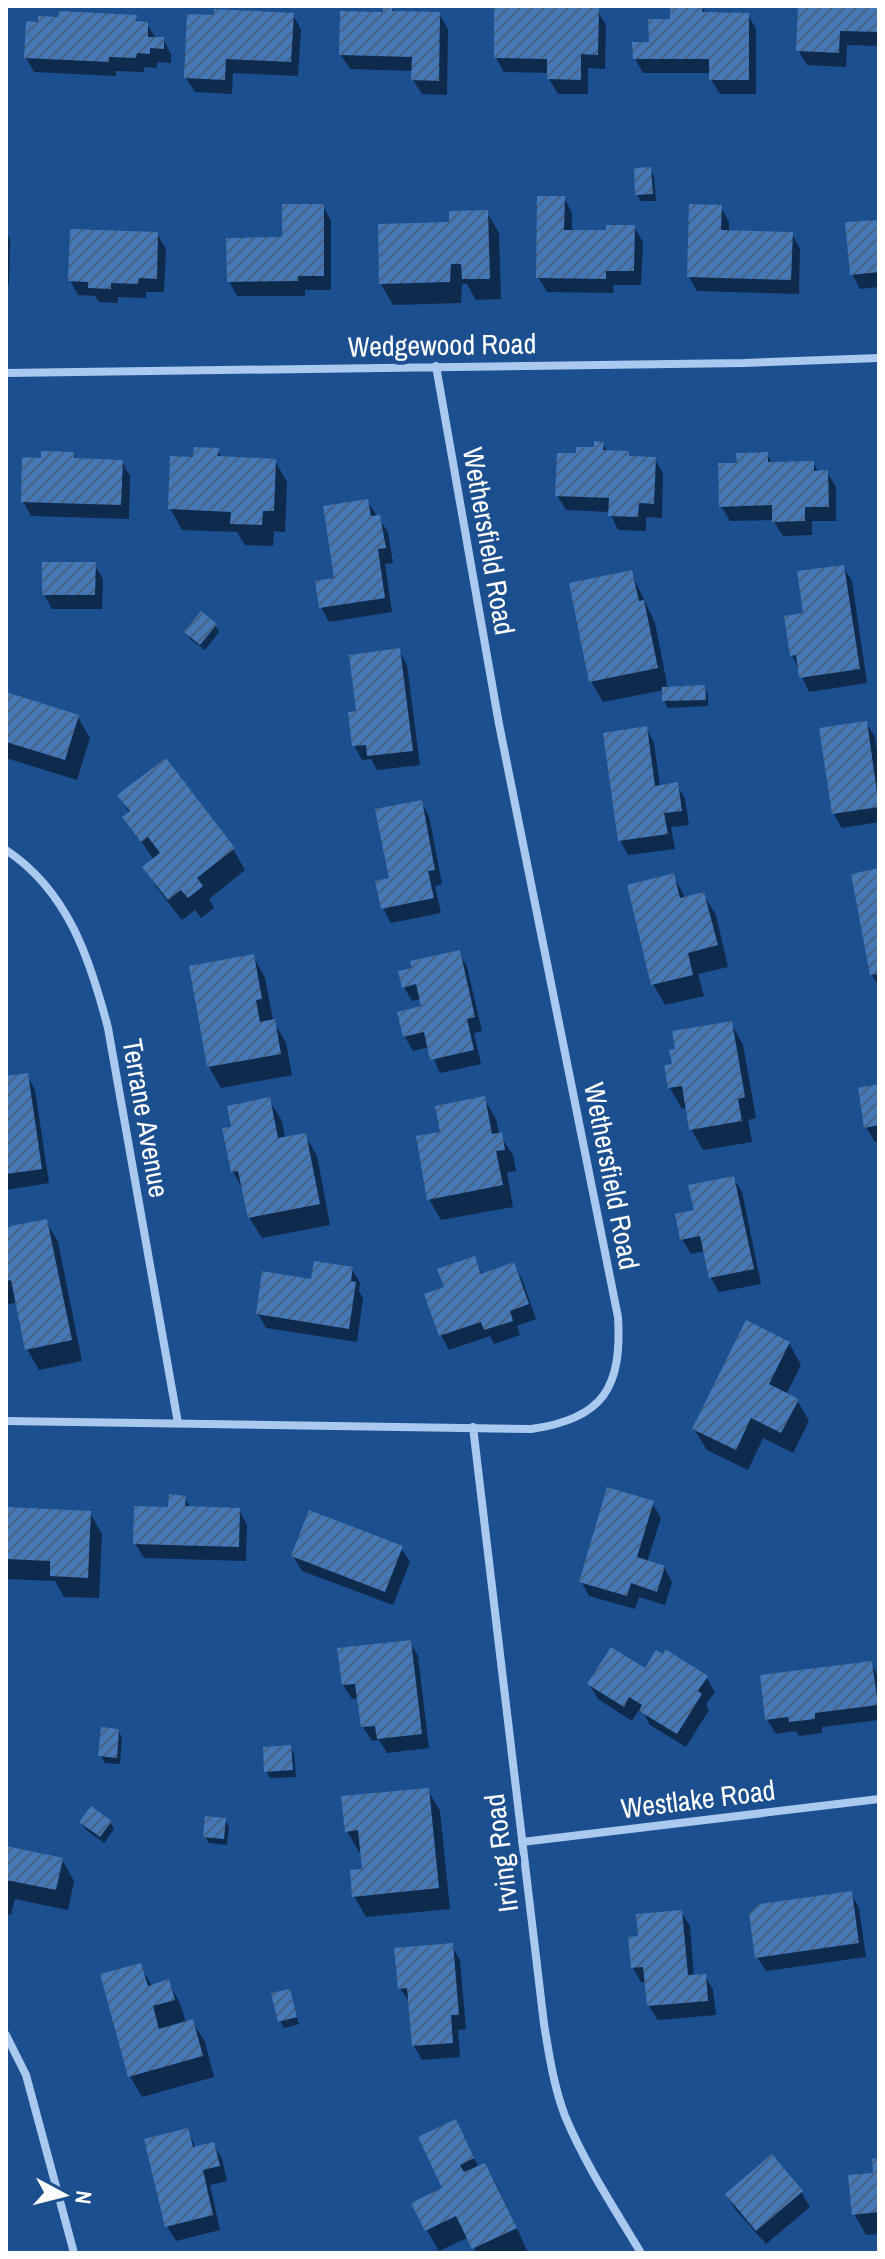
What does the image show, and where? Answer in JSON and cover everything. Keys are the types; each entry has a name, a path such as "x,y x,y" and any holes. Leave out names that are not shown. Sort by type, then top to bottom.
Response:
{"street":[{"name":"Wedgewood Road","path":"6,373 744,363 879,358"},
{"name":"Wethersfield Road","path":"6,1421 531,1429 559,1425 579,1417 609,1388 618,1366 618,1317 499,724 436,366"},
{"name":"Terrane Avenue","path":"6,850 44,882 67,912 98,987 108,1028 178,1423"},
{"name":"Irving Road","path":"473,1427 544,2024 564,2113 584,2158 641,2253"},
{"name":"Westlake Road","path":"522,1842 879,1799"},
{"path":"6,2035 26,2075 74,2253"}],"building":[{"path":"383,6 393,6 392,11 440,12 439,81 411,80 412,57 339,55 340,11 383,12"},
{"path":"670,6 702,6 702,12 749,13 749,80 709,80 709,59 633,59 632,42 649,42 648,19 670,19"},
{"path":"798,6 879,6 879,32 840,31 839,53 796,51"},
{"path":"494,7 599,8 598,55 581,54 581,80 547,79 547,59 494,58"},
{"path":"214,9 294,13 291,62 226,59 225,80 184,78 187,14 214,15"},
{"path":"59,11 137,15 136,21 148,22 148,37 164,37 164,49 150,48 150,54 137,53 136,58 109,57 109,62 24,58 26,21 38,22 38,16 58,17"},
{"path":"651,167 653,194 635,195 634,168"},
{"path":"537,196 565,196 564,230 606,230 606,225 635,225 634,271 606,271 606,279 536,278"},
{"path":"282,204 324,204 324,276 298,276 298,281 227,282 226,238 282,237"},
{"path":"689,204 722,205 721,230 793,232 791,280 687,277"},
{"path":"488,210 490,279 462,279 461,264 451,264 450,282 379,284 378,224 449,222 449,211"},
{"path":"879,220 879,272 850,275 845,222"},
{"path":"70,229 158,232 157,279 139,278 138,284 111,283 111,289 88,288 88,282 68,281"},
{"path":"594,441 604,442 603,450 629,451 629,456 656,457 654,504 639,503 638,517 608,516 609,498 555,496 557,453 576,453 576,447 594,447"},
{"path":"194,447 219,448 218,456 276,459 274,511 263,511 262,525 230,524 231,512 168,509 170,456 193,457"},
{"path":"41,451 74,452 74,458 123,460 121,505 21,502 22,457 41,458"},
{"path":"768,452 768,462 814,461 814,471 828,470 829,507 805,507 805,521 772,522 772,505 719,507 718,463 737,463 736,453"},
{"path":"368,499 371,516 380,515 386,548 378,549 385,598 319,608 315,581 334,578 323,506"},
{"path":"42,562 96,562 95,595 42,595"},
{"path":"844,565 860,669 799,678 796,655 790,656 784,616 803,613 797,571"},
{"path":"632,570 639,601 644,600 658,668 589,682 569,583"},
{"path":"201,611 217,624 200,645 184,632"},
{"path":"400,648 413,751 367,756 366,745 352,746 348,712 356,711 349,655"},
{"path":"705,685 706,700 662,701 662,687"},
{"path":"6,692 79,715 65,760 6,742"},
{"path":"867,721 879,807 832,814 819,728"},
{"path":"647,726 655,786 678,782 682,811 664,813 668,834 618,841 603,733"},
{"path":"166,758 235,848 197,878 203,886 188,898 181,890 168,900 142,867 160,853 148,837 141,842 122,817 130,811 117,795"},
{"path":"422,800 435,870 428,871 434,898 381,909 375,881 389,878 375,809"},
{"path":"879,868 879,974 870,975 851,874"},
{"path":"674,873 680,898 704,892 718,945 688,953 693,975 651,985 627,885"},
{"path":"460,950 475,1017 467,1019 474,1050 430,1060 424,1032 403,1037 397,1012 421,1006 416,984 402,988 398,971 412,968 410,961"},
{"path":"254,954 262,999 256,1000 260,1022 275,1019 281,1054 207,1067 189,966"},
{"path":"732,1021 745,1097 738,1099 742,1121 689,1130 682,1086 668,1088 664,1065 672,1064 669,1050 675,1049 672,1031"},
{"path":"28,1073 42,1169 6,1174 6,1076"},
{"path":"879,1084 879,1125 864,1128 858,1088"},
{"path":"485,1096 492,1134 502,1132 505,1150 496,1151 503,1185 427,1200 416,1136 440,1132 435,1106"},
{"path":"270,1097 278,1138 306,1133 320,1204 248,1218 238,1171 231,1172 222,1128 231,1127 227,1106"},
{"path":"734,1176 754,1269 709,1278 700,1236 680,1240 675,1214 694,1210 688,1185"},
{"path":"47,1219 72,1340 25,1350 11,1280 6,1281 6,1227"},
{"path":"475,1256 481,1274 514,1262 529,1304 510,1311 513,1321 484,1330 481,1322 439,1336 424,1294 444,1287 437,1269"},
{"path":"314,1261 353,1267 351,1281 356,1282 349,1329 256,1314 262,1271 311,1279"},
{"path":"746,1320 790,1342 769,1384 799,1399 781,1433 751,1418 736,1450 692,1429"},
{"path":"607,1487 654,1501 637,1557 665,1566 657,1592 631,1583 627,1596 579,1582"},
{"path":"169,1494 186,1496 185,1506 240,1508 239,1547 133,1544 134,1506 168,1507"},
{"path":"6,1507 91,1511 88,1578 50,1576 50,1561 6,1559"},
{"path":"309,1510 403,1546 385,1592 291,1556"},
{"path":"411,1640 422,1734 377,1739 375,1726 361,1727 355,1684 342,1685 337,1648"},
{"path":"611,1647 645,1668 656,1650 663,1654 665,1649 708,1676 698,1691 702,1694 677,1734 639,1711 642,1705 629,1697 624,1707 587,1684"},
{"path":"872,1661 878,1705 815,1713 815,1719 789,1722 788,1717 765,1720 760,1675"},
{"path":"101,1727 119,1729 117,1758 98,1756"},
{"path":"291,1745 293,1770 264,1772 263,1747"},
{"path":"429,1788 439,1888 352,1897 350,1870 362,1869 358,1830 345,1832 341,1796"},
{"path":"91,1806 112,1821 100,1837 79,1822"},
{"path":"205,1816 226,1818 224,1839 203,1837"},
{"path":"6,1846 63,1858 56,1890 6,1880"},
{"path":"852,1891 859,1943 755,1958 749,1914 760,1904"},
{"path":"682,1910 688,1975 706,1974 708,2001 647,2006 643,1967 631,1968 628,1937 638,1936 636,1914"},
{"path":"453,1943 459,2015 451,2015 453,2043 412,2046 407,1988 398,1989 394,1948"},
{"path":"141,1963 148,1986 169,1979 175,2000 153,2006 159,2029 193,2019 203,2056 128,2077 100,1974"},
{"path":"290,1989 297,2017 278,2022 271,1993"},
{"path":"456,2119 474,2158 460,2165 464,2172 485,2163 517,2228 472,2249 456,2216 425,2231 411,2203 442,2188 418,2137"},
{"path":"188,2128 193,2147 214,2142 220,2166 203,2170 213,2215 165,2227 144,2139"},
{"path":"772,2154 803,2191 756,2231 725,2194"},
{"path":"879,2158 879,2212 852,2215 848,2175 873,2173 872,2159"}]}
